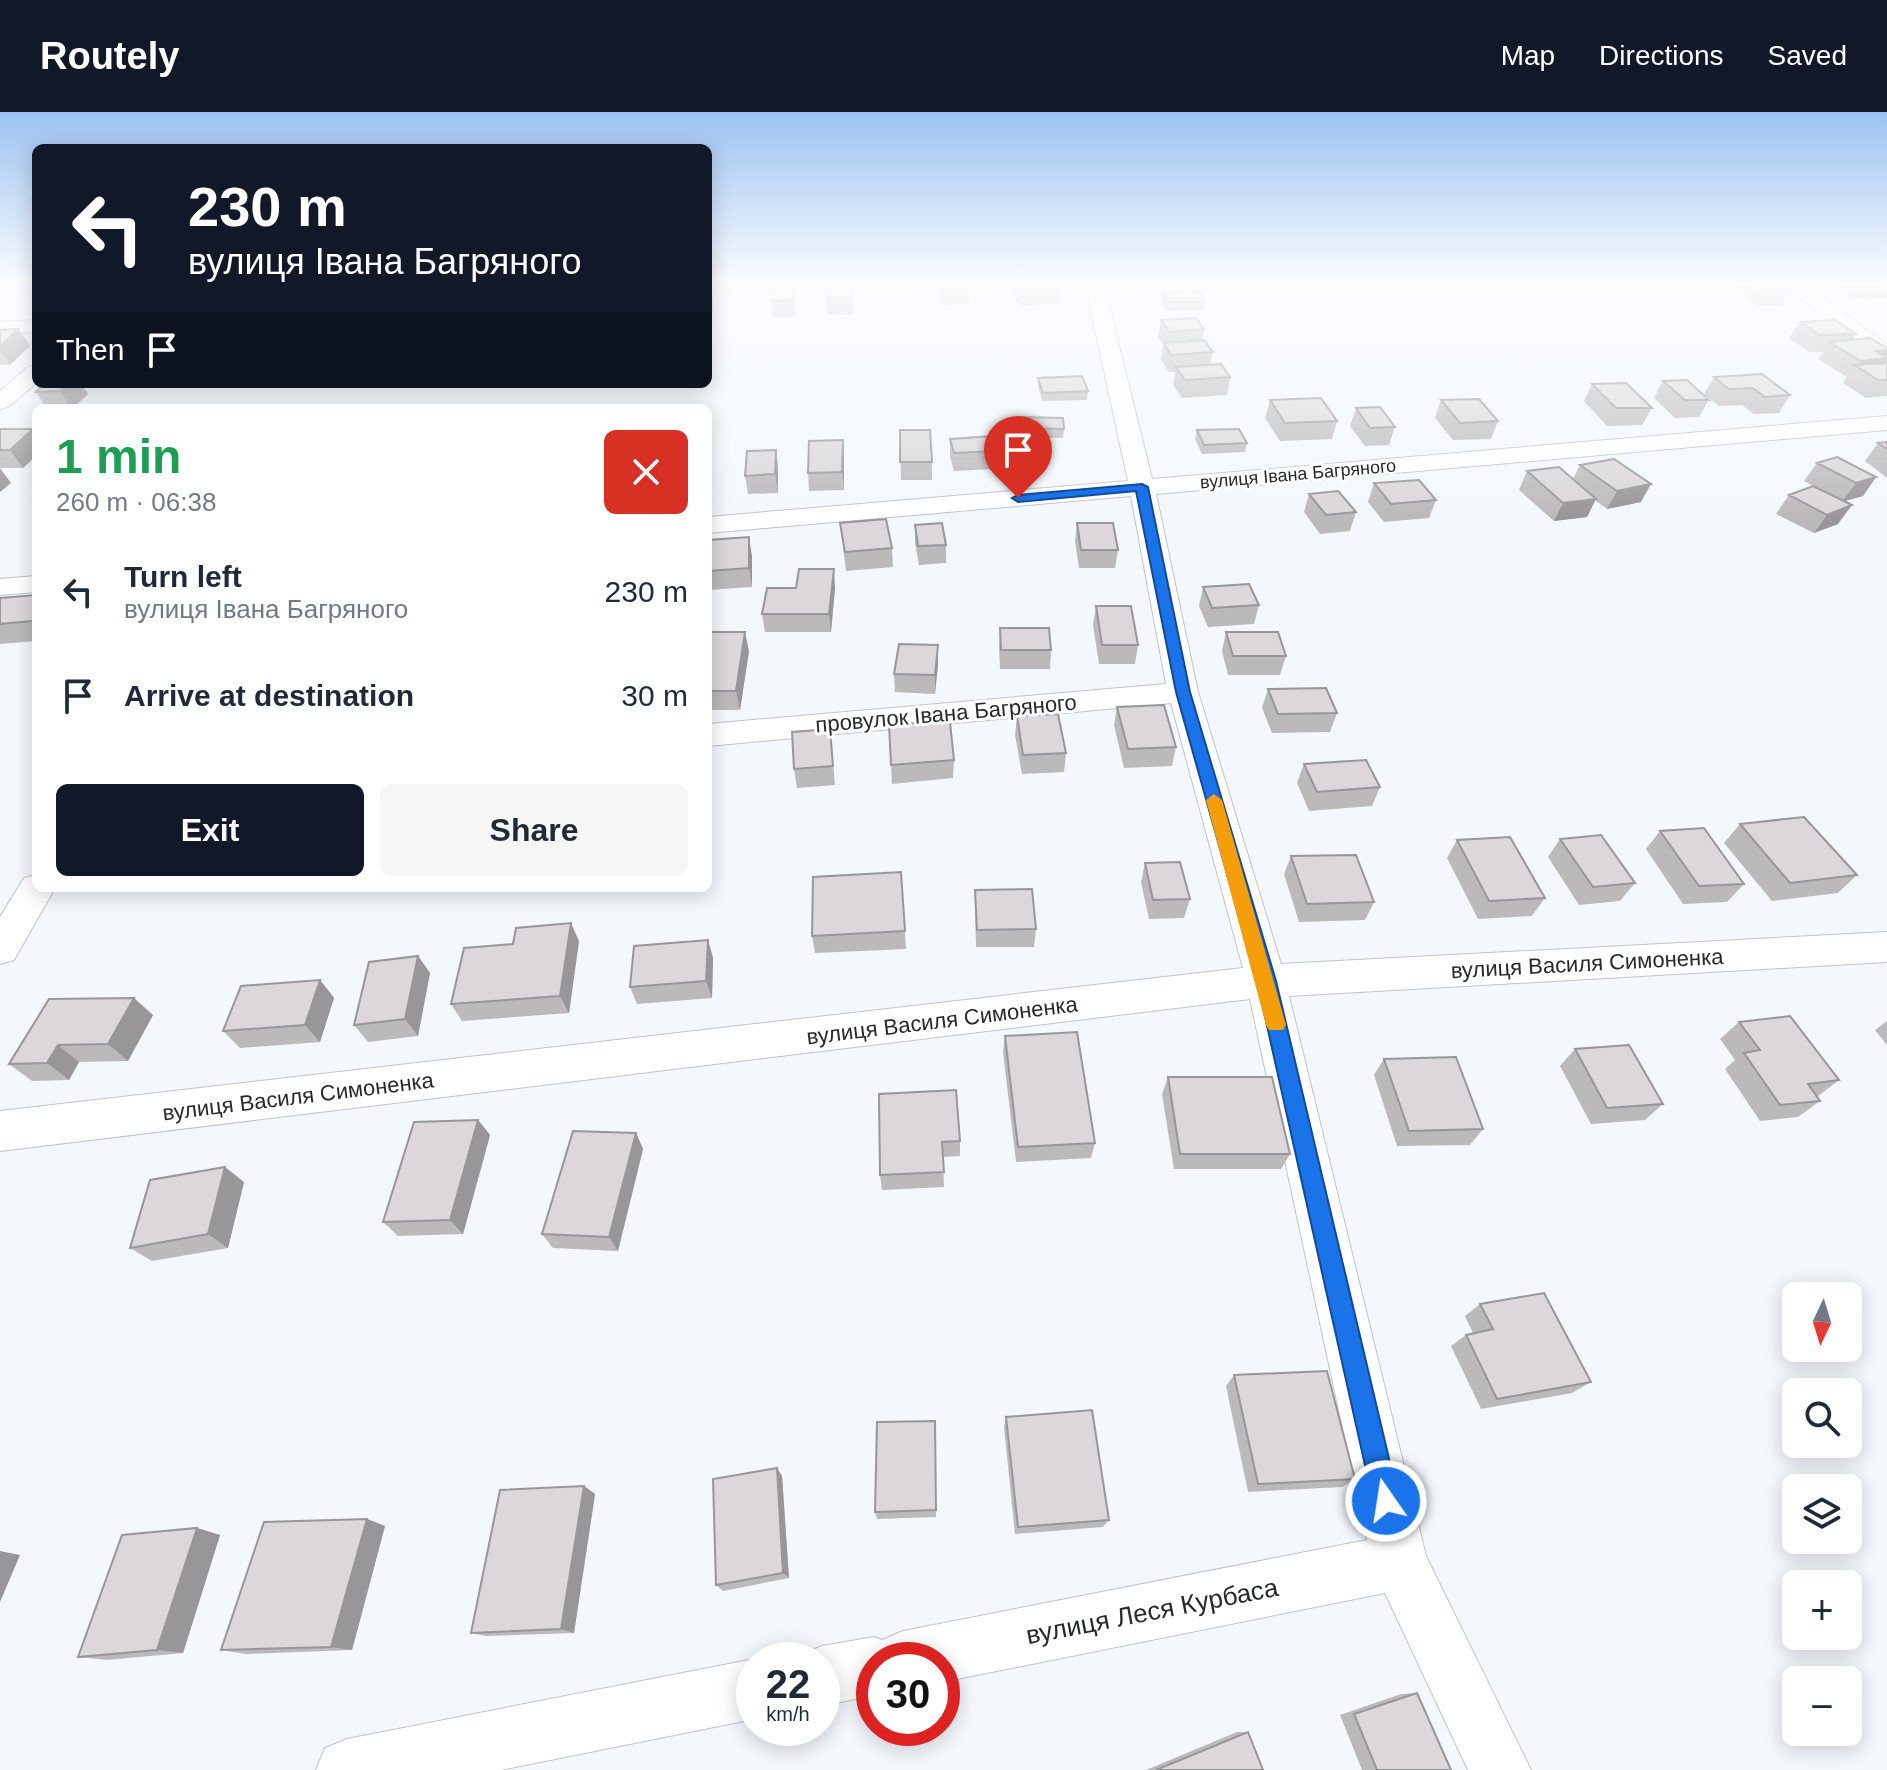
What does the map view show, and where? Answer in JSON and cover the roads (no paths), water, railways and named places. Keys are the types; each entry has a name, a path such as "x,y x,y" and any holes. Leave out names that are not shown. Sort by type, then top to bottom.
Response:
{"street":[{"path":"1112,361 1142,487 1183,692 1266,981 1400,1562 1500,1770"},
{"path":"0,402 32,375"},
{"name":"вулиця Івана Багряного","path":"712,525 1887,423"},
{"path":"0,587 32,584"},
{"name":"провулок Івана Багряного","path":"712,735 1183,692"},
{"path":"0,949 35,892"},
{"name":"вулиця Василя Симоненка","path":"0,1131 1266,981 1887,947"},
{"name":"вулиця Леся Курбаса","path":"960,1649 1400,1562"},
{"path":"347,1770 736,1693"}]}
